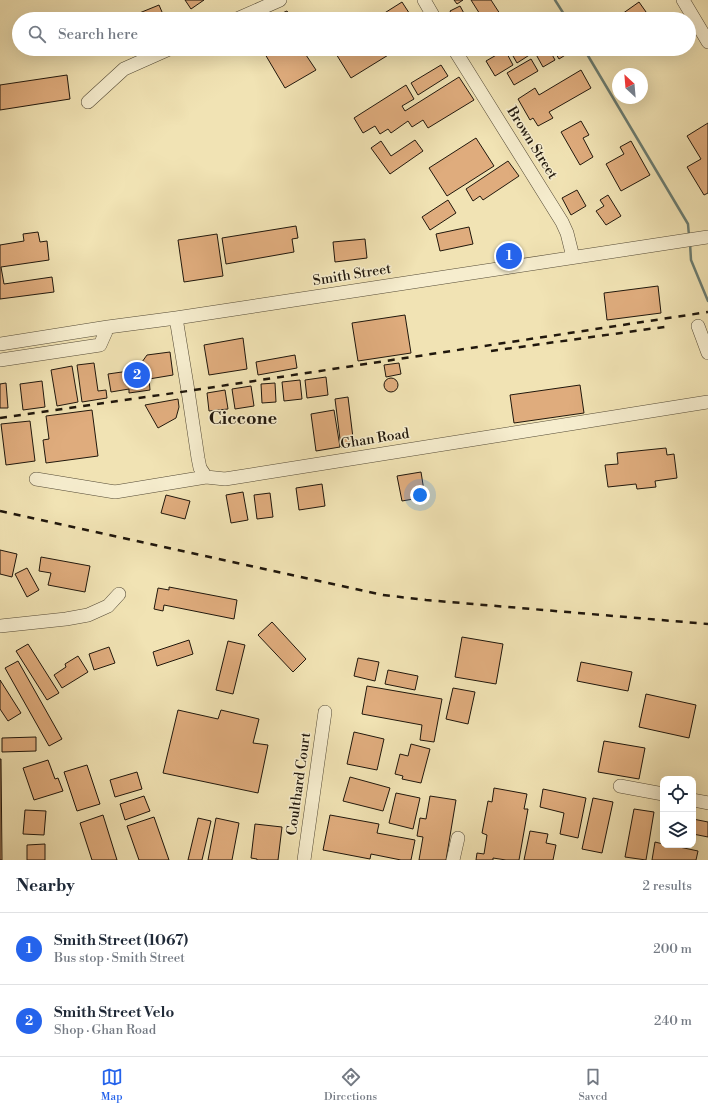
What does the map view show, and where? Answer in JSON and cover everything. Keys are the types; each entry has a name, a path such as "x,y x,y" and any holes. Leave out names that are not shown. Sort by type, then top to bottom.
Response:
{"street":[{"path":"253,12 280,0"},
{"path":"424,0 432,12"},
{"path":"683,0 690,12"},
{"path":"696,22 708,42"},
{"path":"88,102 124,69 153,56"},
{"name":"Brown Street","path":"458,56 562,222 567,233 573,257"},
{"name":"Smith Street","path":"0,344 704,237"},
{"path":"176,318 198,458 200,468 206,477"},
{"path":"698,326 708,353"},
{"path":"0,360 100,345 108,327"},
{"name":"Ghan Road","path":"36,479 115,492 206,477 225,479 708,402"},
{"path":"0,626 66,620 88,615 108,606 119,594"},
{"name":"Coulthard Court","path":"304,860 325,712"},
{"path":"620,786 660,793"},
{"path":"696,800 708,802"},
{"path":"453,860 458,838"}],"building":[{"path":"185,0 204,0 191,9"},
{"path":"454,0 463,0 457,4"},
{"path":"471,0 491,0 499,12 479,12"},
{"path":"402,2 408,12 386,12"},
{"path":"639,2 646,12 625,12"},
{"path":"159,5 162,12 142,12"},
{"path":"460,6 463,12 450,12"},
{"path":"266,56 307,56 316,70 285,88"},
{"path":"337,56 387,56 351,78"},
{"path":"495,56 508,56 513,65 495,76 486,61"},
{"path":"513,56 528,56 517,63"},
{"path":"537,56 553,56 555,60 543,67"},
{"path":"531,59 538,71 514,85 507,73"},
{"path":"441,65 448,76 418,95 411,83"},
{"path":"581,70 591,88 549,112 553,118 538,126 533,118 530,120 518,99 535,88 539,95"},
{"path":"67,75 70,99 0,110 0,85"},
{"path":"459,77 474,100 428,128 423,120 412,127 408,121 391,133 388,129 380,134 375,126 363,133 354,118 406,85 414,99 402,106 405,111"},
{"path":"581,121 589,135 583,138 593,157 580,165 561,132"},
{"path":"708,123 708,193 704,195 687,167 701,159 687,136"},
{"path":"476,138 494,166 447,196 429,168"},
{"path":"415,140 423,151 390,174 371,148 381,141 391,156"},
{"path":"631,141 650,175 621,191 606,164 624,154 620,147"},
{"path":"508,161 519,176 483,200 480,196 473,201 466,189"},
{"path":"577,190 586,206 571,215 562,198"},
{"path":"608,195 621,216 606,225 596,211 604,206 600,200"},
{"path":"448,200 456,213 430,230 422,217"},
{"path":"296,226 298,238 292,239 294,252 226,264 222,238"},
{"path":"469,227 473,244 440,251 436,234"},
{"path":"38,232 40,242 47,241 49,260 1,267 4,284 52,277 54,292 0,299 0,245 24,241 23,234"},
{"path":"217,234 223,276 184,282 178,240"},
{"path":"365,239 367,258 335,262 333,242"},
{"path":"658,286 661,313 607,320 604,293"},
{"path":"405,315 411,353 358,361 352,323"},
{"path":"243,338 247,369 209,375 204,345"},
{"path":"170,352 173,375 149,379 150,390 129,393 129,389 111,392 108,374 143,369 142,362 147,355"},
{"path":"295,355 297,368 258,375 256,362"},
{"path":"94,363 98,391 106,390 107,398 82,402 77,365"},
{"path":"399,363 401,374 386,377 384,365"},
{"path":"72,366 78,402 57,406 51,370"},
{"path":"326,377 328,395 307,398 305,380"},
{"path":"391,378 396,380 398,385 396,390 391,392 386,390 384,385 386,380"},
{"path":"300,380 302,399 284,401 282,382"},
{"path":"42,381 45,407 23,410 20,384"},
{"path":"6,383 8,408 0,408 0,384"},
{"path":"275,383 276,402 262,403 261,384"},
{"path":"580,385 584,413 514,423 510,395"},
{"path":"251,386 254,406 235,409 232,389"},
{"path":"225,390 228,409 209,411 207,393"},
{"path":"348,397 354,446 341,447 335,399"},
{"path":"178,399 179,407 176,418 158,428 145,405"},
{"path":"92,410 98,456 46,463 43,440 49,439 46,416"},
{"path":"334,410 340,447 316,451 311,414"},
{"path":"30,421 35,461 6,465 1,424"},
{"path":"666,448 667,455 674,454 677,478 655,481 656,487 637,489 636,484 608,487 605,465 618,464 617,453"},
{"path":"421,472 425,497 402,501 397,476"},
{"path":"322,484 325,506 299,510 296,488"},
{"path":"243,492 248,520 231,523 226,495"},
{"path":"270,493 273,517 257,519 254,495"},
{"path":"166,495 190,501 185,519 161,513"},
{"path":"0,550 17,554 12,577 0,574"},
{"path":"41,557 90,566 85,592 48,585 51,573 39,571"},
{"path":"27,568 39,590 27,597 15,574"},
{"path":"169,587 237,600 234,619 164,605 163,611 154,609 158,588 169,590"},
{"path":"272,622 306,659 293,672 258,635"},
{"path":"462,637 503,644 496,684 455,677"},
{"path":"189,640 193,654 157,666 153,652"},
{"path":"228,641 245,645 233,694 216,690"},
{"path":"28,644 59,693 47,700 16,651"},
{"path":"109,647 115,663 94,670 89,654"},
{"path":"78,656 88,672 62,688 54,675 66,667 65,664"},
{"path":"358,658 379,662 375,681 354,676"},
{"path":"18,661 62,739 49,746 5,668"},
{"path":"581,662 632,672 628,691 577,681"},
{"path":"388,670 418,676 415,690 385,684"},
{"path":"0,680 21,713 8,721 0,709"},
{"path":"367,686 442,699 434,742 420,740 422,725 362,714"},
{"path":"453,688 475,692 468,724 446,719"},
{"path":"646,694 696,705 689,738 639,727"},
{"path":"178,710 218,719 221,710 259,719 253,743 268,745 258,793 163,773"},
{"path":"354,732 384,739 377,770 347,764"},
{"path":"36,737 36,751 2,752 2,738"},
{"path":"604,741 645,748 639,779 598,772"},
{"path":"411,744 430,749 421,783 402,779 403,776 395,774 400,754 408,756"},
{"path":"1,759 2,860 0,860"},
{"path":"48,760 55,779 58,778 63,791 34,800 23,768"},
{"path":"87,765 100,804 77,811 64,772"},
{"path":"137,772 142,789 115,797 110,780"},
{"path":"350,777 390,788 383,811 343,801"},
{"path":"494,788 527,794 524,809 528,809 519,860 493,858 493,860 476,860 477,853 484,854 487,835 482,833 488,801 492,802"},
{"path":"543,789 586,798 578,838 560,834 564,813 540,807"},
{"path":"396,793 420,798 413,829 389,823"},
{"path":"144,796 150,811 125,820 120,804"},
{"path":"430,796 456,800 446,860 419,860 423,837 417,836 420,818 426,819"},
{"path":"593,798 613,802 602,853 582,849"},
{"path":"634,809 654,812 646,860 625,857"},
{"path":"25,810 46,811 44,835 23,834"},
{"path":"103,815 117,860 92,860 80,823"},
{"path":"330,815 379,824 377,833 415,840 411,860 401,860 371,854 370,859 323,850"},
{"path":"154,817 169,860 139,860 127,826"},
{"path":"198,818 211,821 202,860 188,860"},
{"path":"216,818 239,823 232,860 208,860"},
{"path":"696,820 708,822 708,837 696,835"},
{"path":"255,824 282,827 278,860 257,860 251,858"},
{"path":"530,831 548,834 546,843 556,845 553,860 524,860"},
{"path":"655,842 660,843 660,848 684,848 698,851 696,860 652,860"},
{"path":"45,844 45,860 27,860 27,845"}],"waterway":[{"path":"555,0 563,12"},
{"path":"588,56 688,224 689,236"},
{"path":"690,243 691,260 708,301"}],"railway":[{"path":"0,418 708,312"},
{"path":"491,351 671,326"},
{"path":"0,511 383,595 708,624"}],"place":[{"name":"Smith Street (1067)","path":"509,256"},
{"name":"Smith Street Velo","path":"137,375"}],"district":[{"name":"Ciccone","path":"243,418"}]}
